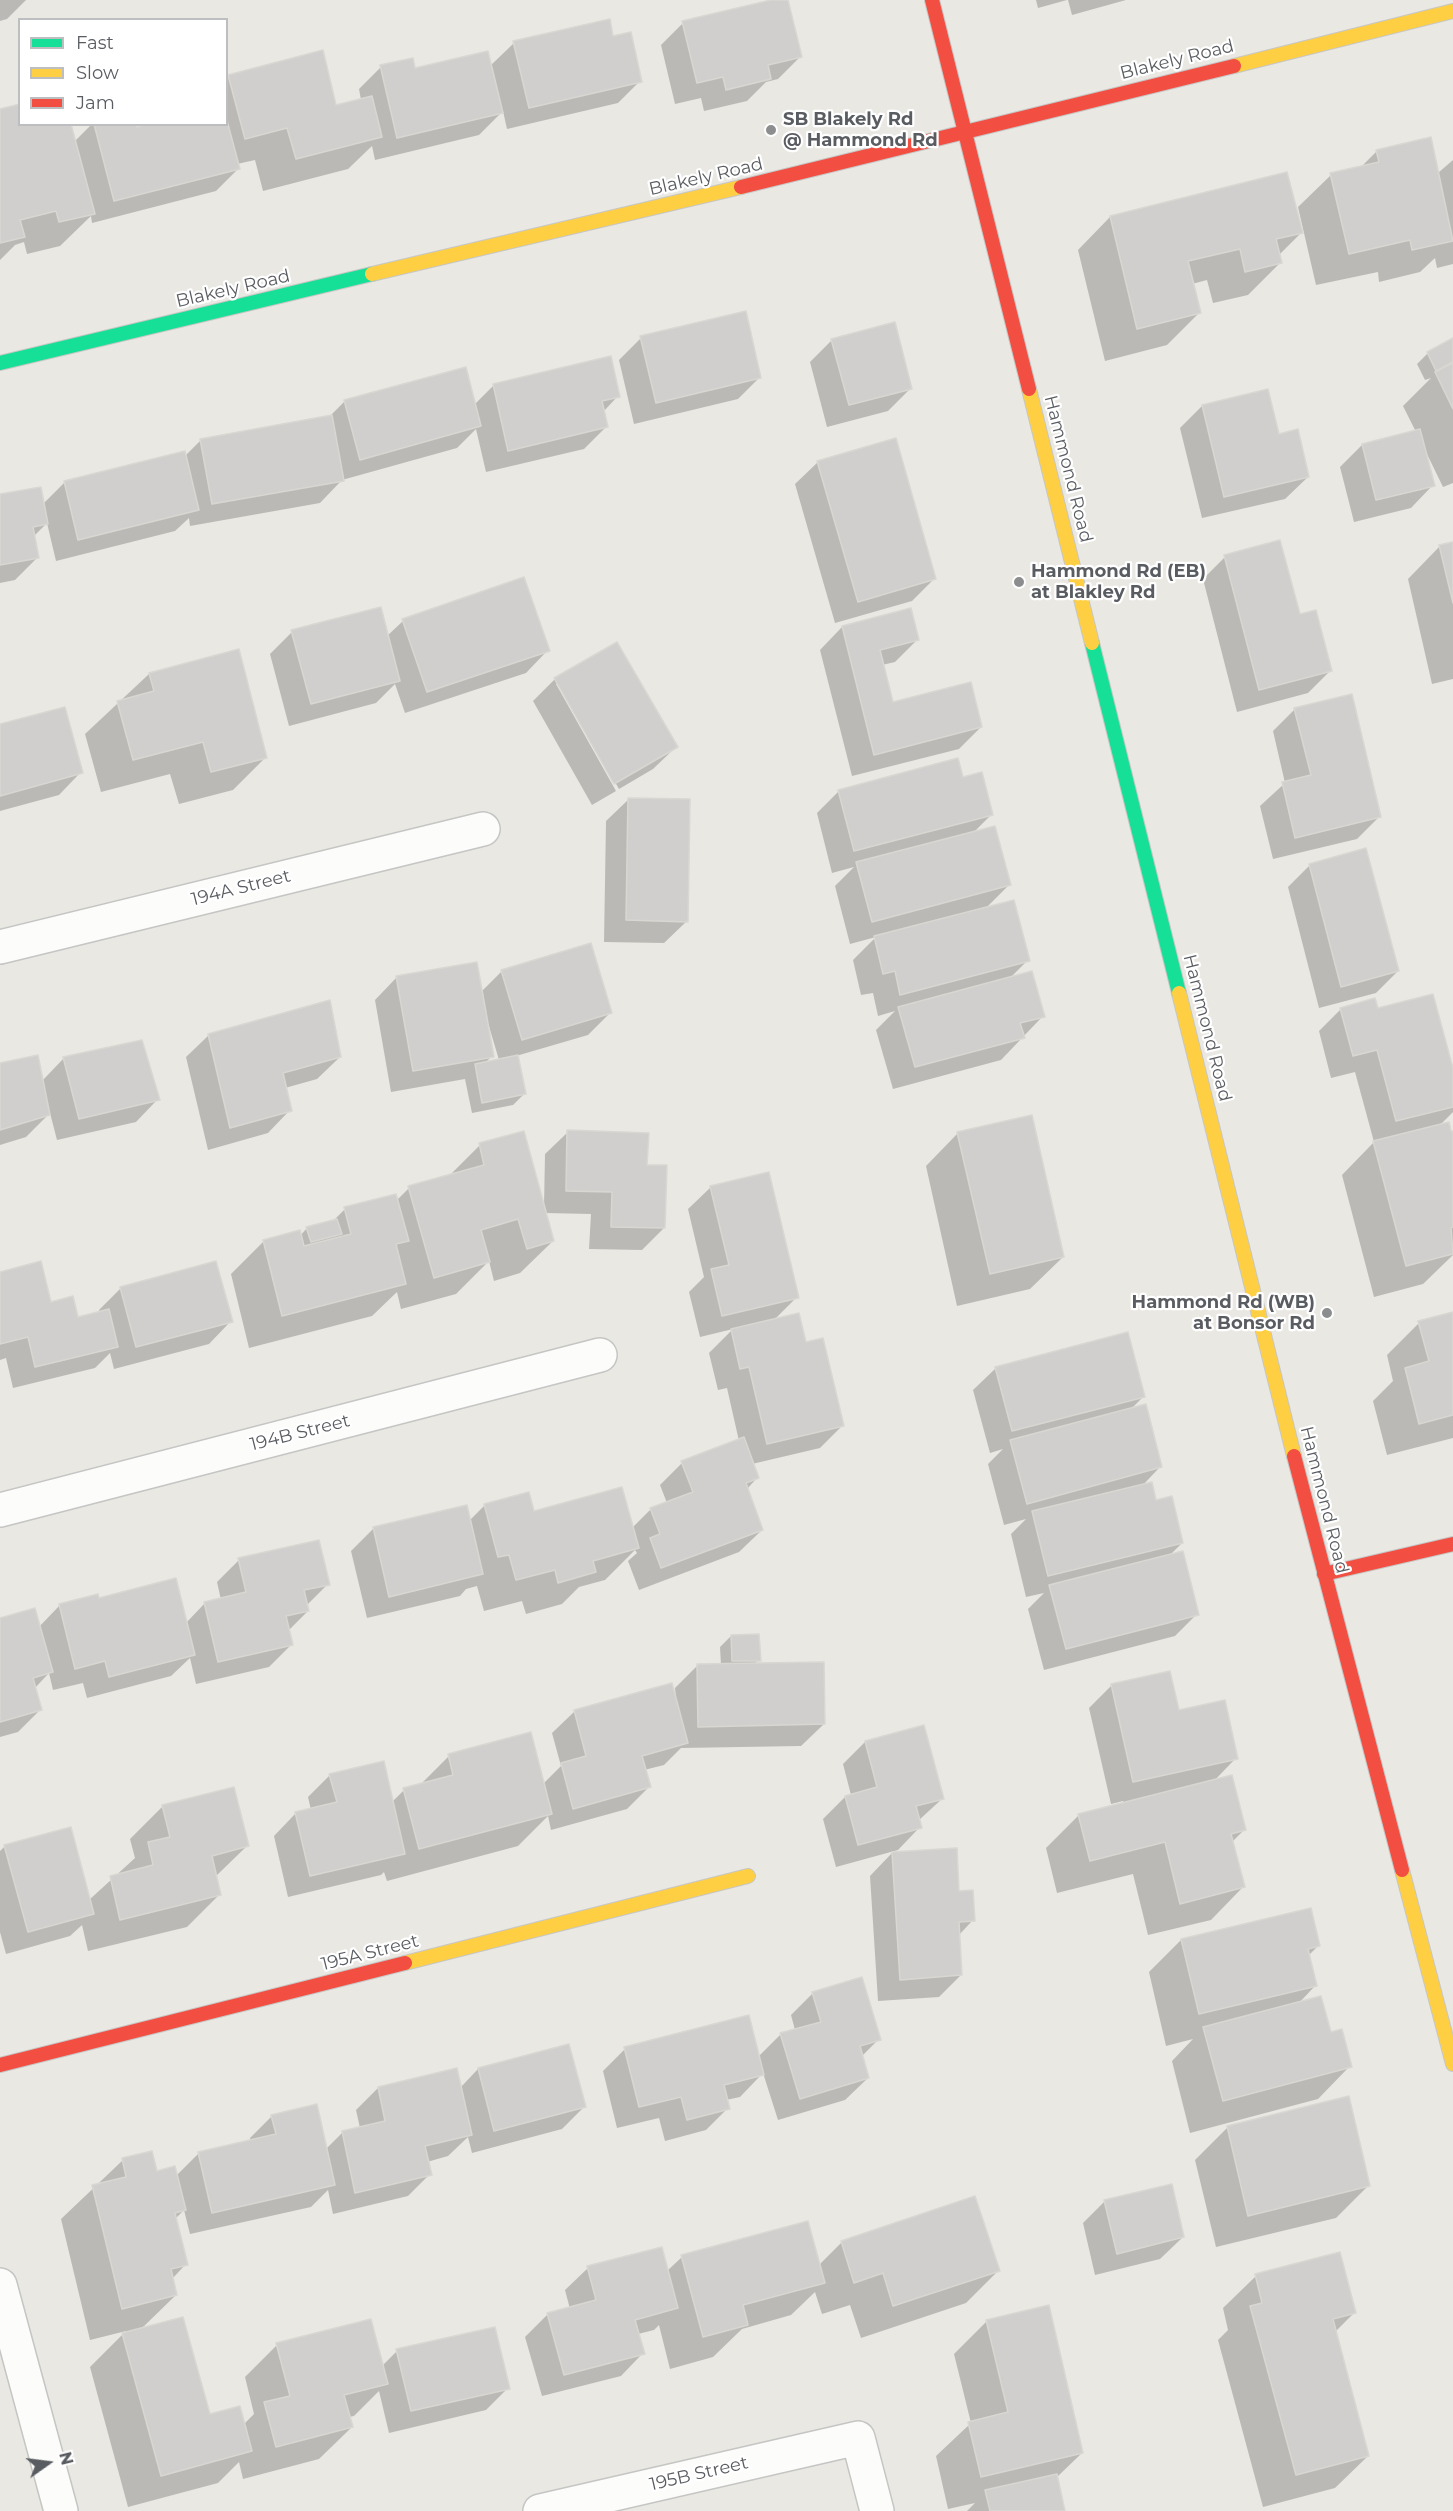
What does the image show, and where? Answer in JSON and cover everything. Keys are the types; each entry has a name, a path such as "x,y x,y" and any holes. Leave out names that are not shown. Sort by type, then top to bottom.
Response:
{"street":[{"name":"Hammond Road","path":"932,0 1324,1574 1453,2064"},
{"name":"Blakely Road","path":"0,363 966,132 1453,11"},
{"name":"194A Street","path":"0,947 483,829"},
{"name":"194B Street","path":"0,1510 600,1356"},
{"path":"1324,1574 1453,1544"},
{"name":"195A Street","path":"0,2065 748,1876"},
{"path":"0,2285 61,2511"},
{"name":"195B Street","path":"540,2511 858,2438 877,2511"}],"building":[{"path":"771,0 788,0 802,57 768,65 771,79 726,90 723,77 697,83 682,21"},
{"path":"610,19 613,36 631,32 642,82 529,108 513,41"},
{"path":"323,50 336,105 372,96 382,137 296,159 287,128 245,139 228,75"},
{"path":"488,51 503,113 397,138 380,65 413,58 415,68"},
{"path":"18,104 18,126 72,126 95,214 59,222 56,211 20,220 25,237 0,243 0,109"},
{"path":"228,124 240,169 114,201 95,126"},
{"path":"1431,137 1453,241 1412,250 1410,240 1349,254 1330,173 1379,162 1376,150"},
{"path":"1287,172 1303,233 1276,239 1282,263 1245,272 1240,249 1188,261 1201,313 1137,329 1110,216"},
{"path":"746,311 761,378 656,403 640,336"},
{"path":"895,322 912,389 849,405 831,339"},
{"path":"1453,338 1453,362 1436,371 1427,352"},
{"path":"611,356 620,397 602,401 608,427 508,451 493,384"},
{"path":"1453,363 1453,409 1435,372"},
{"path":"466,367 481,426 360,460 344,400"},
{"path":"1268,389 1279,434 1298,429 1309,477 1224,497 1202,405"},
{"path":"332,415 344,481 212,504 200,439"},
{"path":"1420,429 1435,486 1376,500 1362,444"},
{"path":"896,438 936,579 858,602 817,461"},
{"path":"185,451 199,510 78,540 64,481"},
{"path":"41,487 48,524 33,527 39,558 0,565 0,494"},
{"path":"1280,540 1300,614 1316,610 1332,671 1259,690 1224,555"},
{"path":"1453,542 1453,603 1439,545"},
{"path":"524,577 550,651 427,692 402,619"},
{"path":"381,607 400,681 311,704 291,630"},
{"path":"911,608 919,640 880,650 893,702 971,682 982,727 874,755 842,626"},
{"path":"617,642 678,747 614,784 554,678"},
{"path":"239,649 267,758 211,772 203,742 133,760 117,701 154,691 149,673"},
{"path":"1352,694 1381,817 1295,838 1282,782 1311,775 1294,708"},
{"path":"65,707 83,773 0,796 0,724"},
{"path":"958,758 963,777 982,772 993,815 854,851 838,790"},
{"path":"628,798 690,799 688,922 626,920"},
{"path":"995,826 1011,885 872,922 856,862"},
{"path":"1366,848 1399,971 1341,987 1309,864"},
{"path":"1014,900 1030,961 900,995 895,971 883,974 874,936"},
{"path":"591,943 612,1013 522,1040 501,970"},
{"path":"477,962 494,1057 413,1071 396,976"},
{"path":"1032,971 1045,1017 1020,1023 1025,1038 915,1067 898,1007"},
{"path":"1433,994 1453,1068 1453,1107 1396,1121 1377,1050 1353,1056 1340,1008 1375,998 1378,1008"},
{"path":"330,1000 341,1057 283,1073 292,1111 230,1128 208,1034"},
{"path":"142,1040 160,1100 79,1119 63,1057"},
{"path":"38,1055 50,1115 0,1130 0,1063"},
{"path":"518,1055 526,1094 482,1103 475,1064"},
{"path":"1032,1115 1064,1257 990,1274 957,1132"},
{"path":"1449,1122 1451,1131 1453,1131 1453,1227 1451,1228 1453,1254 1406,1266 1373,1141"},
{"path":"567,1130 649,1133 647,1165 667,1165 665,1228 611,1227 612,1192 566,1191"},
{"path":"524,1131 554,1241 527,1249 518,1219 481,1230 490,1262 434,1278 408,1186 484,1165 479,1143"},
{"path":"769,1172 799,1298 722,1316 711,1269 729,1265 710,1186"},
{"path":"396,1194 409,1241 396,1244 406,1284 282,1316 263,1240 300,1230 304,1246 351,1234 344,1207"},
{"path":"337,1219 342,1234 311,1242 306,1227"},
{"path":"41,1261 51,1302 73,1296 78,1317 109,1309 118,1347 35,1367 28,1337 0,1344 0,1272"},
{"path":"216,1261 233,1322 136,1347 120,1287"},
{"path":"1453,1312 1453,1415 1419,1424 1405,1368 1429,1361 1418,1321"},
{"path":"799,1313 806,1342 823,1338 844,1426 767,1444 749,1367 740,1369 731,1329"},
{"path":"1128,1332 1145,1397 1012,1431 995,1367"},
{"path":"1146,1404 1162,1467 1027,1504 1010,1440"},
{"path":"744,1437 759,1478 746,1483 763,1530 661,1568 650,1538 660,1534 650,1508 693,1492 681,1461"},
{"path":"1152,1482 1156,1500 1172,1496 1183,1543 1048,1576 1032,1511"},
{"path":"622,1487 639,1548 593,1561 596,1572 558,1583 555,1570 516,1580 509,1555 498,1557 484,1504 529,1492 534,1511"},
{"path":"467,1505 483,1574 389,1597 373,1527"},
{"path":"319,1540 330,1585 304,1590 309,1611 286,1616 293,1645 218,1662 204,1602 246,1592 238,1558"},
{"path":"1183,1551 1199,1615 1066,1649 1049,1585"},
{"path":"176,1578 195,1655 109,1677 105,1661 75,1669 59,1604 98,1594 99,1598"},
{"path":"35,1608 53,1672 33,1678 42,1710 0,1722 0,1618"},
{"path":"759,1634 761,1661 732,1661 731,1635"},
{"path":"824,1662 825,1724 698,1727 697,1664"},
{"path":"1170,1671 1179,1710 1225,1700 1238,1759 1133,1782 1111,1684"},
{"path":"672,1683 688,1743 642,1756 651,1787 573,1809 561,1763 586,1756 574,1710"},
{"path":"924,1725 944,1799 916,1806 922,1828 858,1845 845,1796 877,1787 865,1741"},
{"path":"531,1732 552,1814 419,1849 403,1788 453,1775 448,1754"},
{"path":"384,1761 405,1854 310,1876 295,1812 337,1802 329,1774"},
{"path":"1232,1775 1246,1830 1231,1834 1245,1887 1180,1904 1165,1842 1090,1861 1078,1814"},
{"path":"234,1787 249,1846 212,1856 221,1895 120,1920 110,1876 153,1865 148,1842 170,1837 162,1805"},
{"path":"71,1827 94,1914 28,1932 4,1845"},
{"path":"957,1848 959,1891 973,1890 975,1921 959,1922 962,1975 900,1980 892,1852"},
{"path":"1311,1908 1320,1946 1308,1949 1317,1986 1199,2014 1181,1939"},
{"path":"862,1977 881,2040 860,2046 869,2078 800,2099 780,2033 821,2022 812,1992"},
{"path":"1321,1996 1331,2032 1342,2029 1352,2067 1223,2101 1203,2027"},
{"path":"749,2015 764,2075 724,2085 730,2109 687,2120 681,2097 639,2107 624,2047"},
{"path":"569,2044 586,2107 494,2131 478,2068"},
{"path":"457,2068 472,2135 425,2146 432,2175 355,2193 342,2131 385,2121 378,2087"},
{"path":"1349,2096 1370,2186 1248,2216 1227,2126"},
{"path":"317,2104 335,2185 212,2213 198,2152 276,2134 271,2115"},
{"path":"152,2151 157,2171 175,2166 186,2210 175,2213 188,2265 171,2269 177,2295 122,2309 92,2185 126,2177 122,2158"},
{"path":"1172,2184 1184,2237 1117,2254 1104,2200"},
{"path":"975,2196 1000,2271 893,2306 883,2273 854,2283 841,2241"},
{"path":"808,2221 825,2283 743,2305 748,2325 703,2337 681,2255"},
{"path":"662,2247 678,2308 635,2320 645,2354 564,2375 547,2313 596,2300 587,2266"},
{"path":"1340,2252 1356,2313 1333,2319 1369,2456 1296,2475 1250,2306 1262,2303 1255,2274"},
{"path":"1049,2305 1083,2453 981,2477 968,2422 1008,2412 986,2320"},
{"path":"183,2317 210,2414 240,2406 252,2451 161,2476 122,2333"},
{"path":"371,2319 388,2384 344,2395 353,2427 276,2447 264,2402 290,2396 276,2343"},
{"path":"495,2327 510,2389 411,2411 396,2349"},
{"path":"1057,2474 1065,2511 990,2511 985,2490"}],"traffic: fast":[{"path":"0,363 372,274"},
{"path":"1092,643 1179,993"}],"traffic: slow":[{"path":"1234,66 1453,11"},
{"path":"372,274 741,187"},
{"path":"1029,389 1092,643"},
{"path":"1179,993 1294,1456"},
{"path":"1402,1870 1453,2064"},
{"path":"405,1963 748,1876"}],"traffic: jam":[{"path":"932,0 1029,389"},
{"path":"741,187 1234,66"},
{"path":"1294,1456 1402,1870"},
{"path":"1324,1574 1453,1544"},
{"path":"0,2065 405,1963"}],"place":[{"name":"SB Blakely Rd @ Hammond Rd","path":"771,130"},
{"name":"Hammond Rd (EB) at Blakley Rd","path":"1019,582"},
{"name":"Hammond Rd (WB) at Bonsor Rd","path":"1327,1313"}]}
